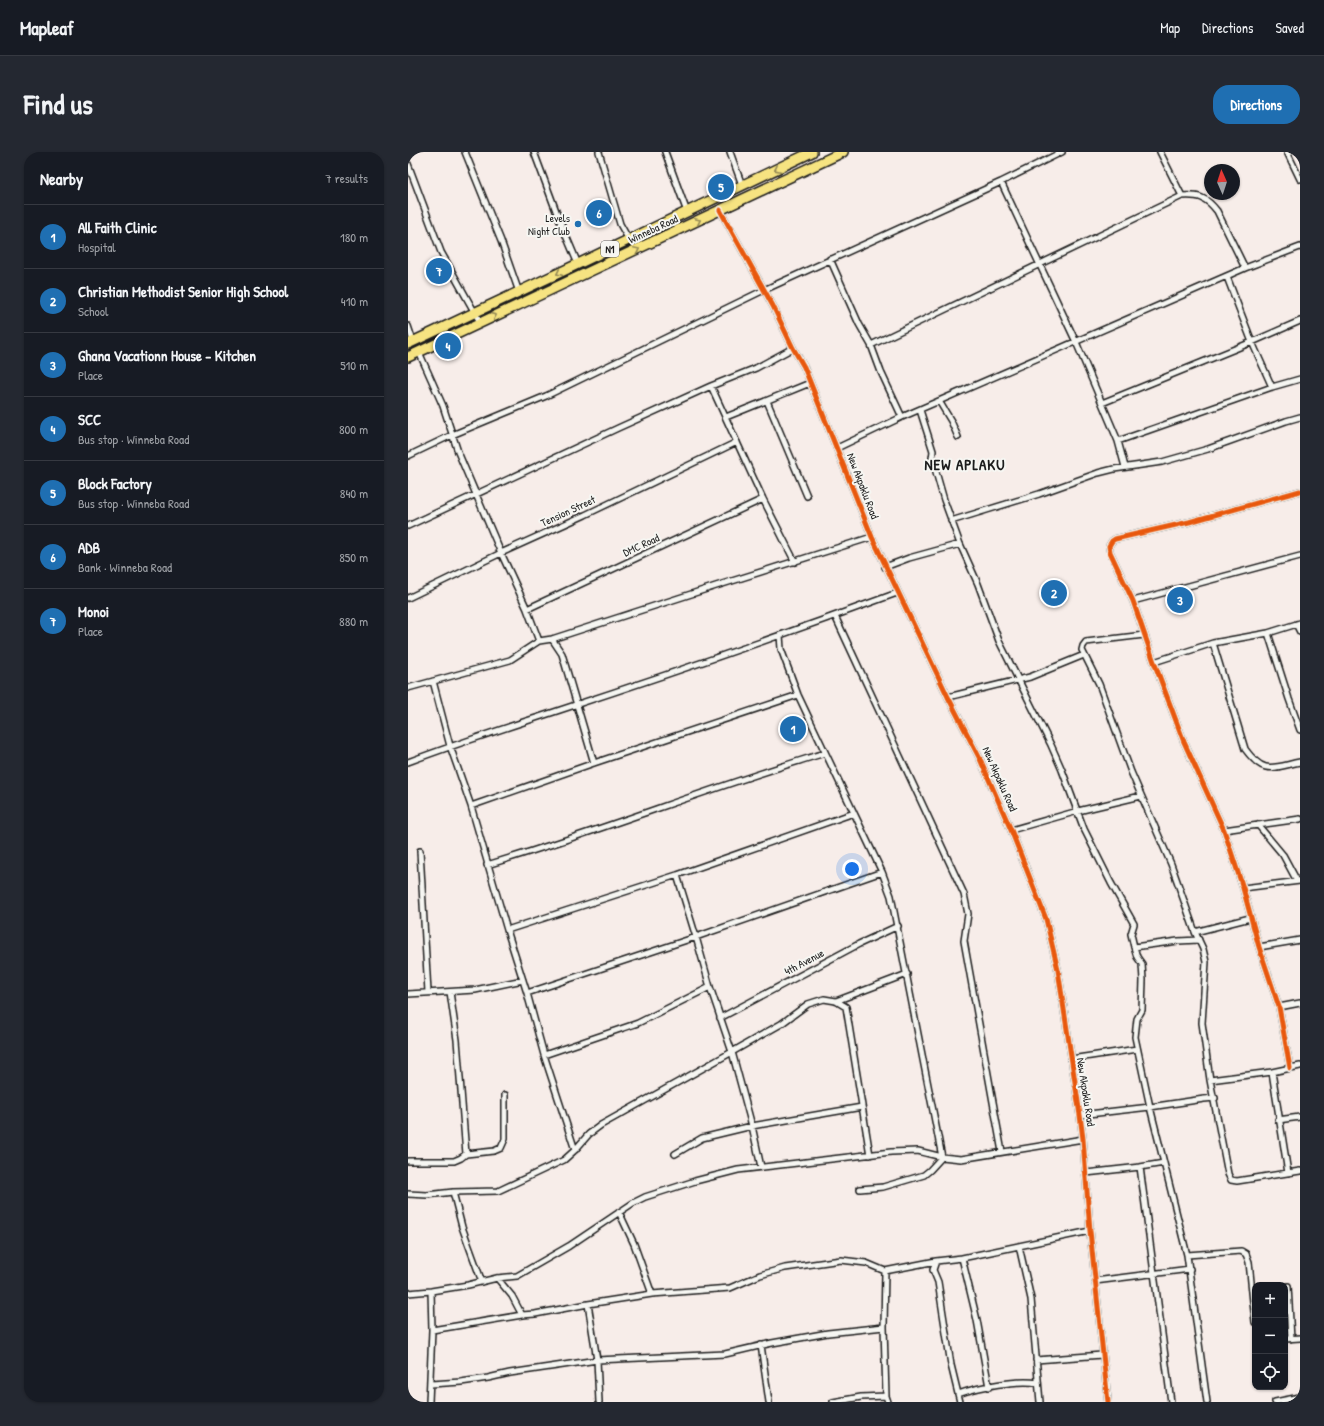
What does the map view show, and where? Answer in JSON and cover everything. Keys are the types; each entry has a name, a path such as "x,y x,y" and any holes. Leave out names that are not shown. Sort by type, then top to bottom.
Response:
{"highway":[{"name":"Winneba Road","path":"411,342 687,212 742,185 797,155 812,152"},
{"name":"Winneba Road","path":"408,357 843,152"}],"street":[{"path":"465,152 501,241 519,292"},
{"path":"534,152 559,219 578,264"},
{"path":"598,152 620,224 629,240"},
{"path":"665,152 687,212"},
{"path":"730,152 742,185"},
{"path":"408,456 452,434 546,396 764,290 1062,152"},
{"path":"1160,152 1182,196"},
{"path":"1287,152 1300,179"},
{"path":"408,164 441,252 480,322"},
{"path":"1000,182 1076,342 1118,441 1125,467"},
{"path":"871,345 1182,196 1195,195 1204,198 1211,204 1217,211 1245,268"},
{"name":"New Akpaklu Road","path":"720,210 804,367 885,567 948,697 971,739 1011,830 1048,926 1058,970 1080,1115 1090,1232 1108,1402"},
{"path":"837,448 902,417 1245,268 1300,247"},
{"path":"830,259 859,324 871,345 881,372 902,417"},
{"path":"1227,277 1252,342 1272,387"},
{"path":"1102,403 1300,321"},
{"path":"408,326 411,342"},
{"path":"408,526 711,386 756,368 793,348"},
{"path":"419,352 443,406 458,452 501,553 528,609 539,642"},
{"path":"1118,441 1272,387 1300,379"},
{"path":"726,417 810,383"},
{"path":"711,386 763,499 795,562"},
{"path":"767,401 807,496"},
{"path":"939,402 951,421 958,437"},
{"path":"920,410 933,451 932,458 951,521 978,584 999,642 1051,745 1084,829 1099,856 1111,883 1134,924 1131,934 1134,947 1142,964 1143,980 1142,1010 1137,1019 1135,1037 1150,1108 1190,1269 1207,1402"},
{"path":"951,521 1098,474 1125,467 1162,462 1208,449 1286,420 1300,417"},
{"name":"Tension Street","path":"408,598 737,442"},
{"path":"1290,1068 1279,1007 1259,947 1243,888 1224,830 1184,742 1144,635 1133,600 1110,552 1109,546 1115,538 1189,522 1300,491"},
{"name":"DMC Road","path":"528,609 763,499"},
{"path":"408,688 510,660 539,642 872,537"},
{"path":"885,567 909,558 960,544"},
{"path":"1133,600 1300,556"},
{"path":"408,762 450,746 576,705 835,616 897,593"},
{"path":"835,616 964,894 968,914 964,941 1002,1152"},
{"path":"1154,662 1213,644 1268,633 1298,623 1300,632"},
{"path":"1268,633 1300,730"},
{"path":"780,635 781,650 798,695 882,872 891,896 942,1157"},
{"path":"1144,635 1086,642 1082,650 1099,684 1123,751 1171,864 1206,962 1202,1022 1210,1080 1215,1098 1228,1174 1231,1180 1237,1181 1300,1171"},
{"path":"552,639 562,654 594,763"},
{"path":"1213,644 1245,749 1248,754 1261,767 1267,768 1300,762"},
{"path":"948,697 1018,679 1030,678 1084,655"},
{"path":"433,681 450,746 471,806 487,865 527,992 544,1055 575,1150"},
{"path":"471,806 798,695"},
{"path":"487,865 550,846 736,781 825,753"},
{"path":"1011,830 1078,811 1141,796"},
{"path":"507,930 677,874 854,813"},
{"path":"1224,830 1300,819"},
{"path":"1243,888 1298,881 1283,855 1258,825"},
{"path":"420,851 428,992"},
{"path":"527,992 696,937 882,872"},
{"path":"677,874 710,987 732,1052 752,1126 761,1167"},
{"path":"1195,932 1250,918"},
{"name":"4th Avenue","path":"720,1018 859,944 898,926"},
{"path":"1134,947 1178,941 1199,940"},
{"path":"1259,947 1300,940"},
{"path":"836,1001 907,974"},
{"path":"408,994 450,992 482,988 523,980"},
{"path":"544,1055 638,1022 710,987"},
{"path":"450,992 457,1040 466,1154"},
{"path":"408,1194 427,1195 453,1192 498,1191 564,1160 589,1134 602,1125 780,1024 808,1004 824,999 836,1001 846,1007 870,1155"},
{"path":"1279,1007 1300,1003"},
{"path":"1071,1059 1137,1049"},
{"path":"1210,1080 1272,1072 1300,1066"},
{"path":"1272,1072 1278,1120 1288,1173"},
{"path":"408,1162 454,1161 466,1154 494,1151 501,1148 505,1139 505,1095"},
{"path":"1080,1115 1150,1108 1215,1098"},
{"path":"675,1154 702,1138 752,1126 862,1107"},
{"path":"1278,1120 1300,1117"},
{"path":"408,1293 431,1292 497,1278 517,1276 569,1246 619,1212 645,1197 728,1172 891,1152 918,1151 942,1157 961,1159 1083,1139"},
{"path":"860,1189 883,1187 924,1174 930,1170 942,1157"},
{"path":"1086,1173 1164,1163"},
{"path":"1140,1167 1171,1402"},
{"path":"453,1192 462,1227 482,1282"},
{"path":"619,1212 634,1244 652,1294"},
{"path":"432,1330 652,1294 730,1288 760,1275 785,1268 841,1260 866,1263 885,1271 936,1261 962,1258 1090,1232"},
{"path":"1019,1246 1031,1299 1040,1402"},
{"path":"1187,1255 1241,1251 1246,1254 1249,1262 1255,1318"},
{"path":"962,1258 977,1320 989,1387"},
{"path":"936,1261 933,1270 938,1282 951,1365 960,1402"},
{"path":"1095,1281 1190,1269"},
{"path":"885,1271 884,1327 886,1396 888,1402"},
{"path":"497,1278 512,1296 522,1315"},
{"path":"1288,1286 1291,1339 1300,1338"},
{"path":"429,1402 431,1384 432,1330 431,1292"},
{"path":"588,1304 597,1360 599,1402"},
{"path":"431,1384 461,1382 597,1360 725,1354 761,1345 828,1333 884,1327"},
{"path":"761,1345 769,1402"},
{"path":"1036,1360 1102,1355"},
{"path":"958,1394 989,1387 1028,1381 1038,1383"},
{"path":"833,1402 861,1397 886,1396"},
{"path":"1276,1402 1300,1397"}],"cycle path":[{"path":"720,210 773,306 804,367 872,537 948,697 980,759 1011,830 1046,919 1058,970 1080,1115 1090,1231 1108,1402"},
{"path":"1290,1068 1279,1007 1259,947 1243,888 1224,830 1184,742 1133,601 1110,552 1109,546 1115,539 1189,522 1300,491"}],"place":[{"name":"Block Factory","path":"721,187"},
{"name":"ADB","path":"599,213"},
{"name":"Levels Night Club","path":"578,224"},
{"name":"Monoi","path":"439,271"},
{"name":"SCC","path":"448,346"},
{"name":"Christian Methodist Senior High School","path":"1054,593"},
{"name":"Ghana Vacationn House - Kitchen","path":"1180,600"},
{"name":"All Faith Clinic","path":"793,729"}],"district":[{"name":"NEW APLAKU","path":"965,465"}]}
